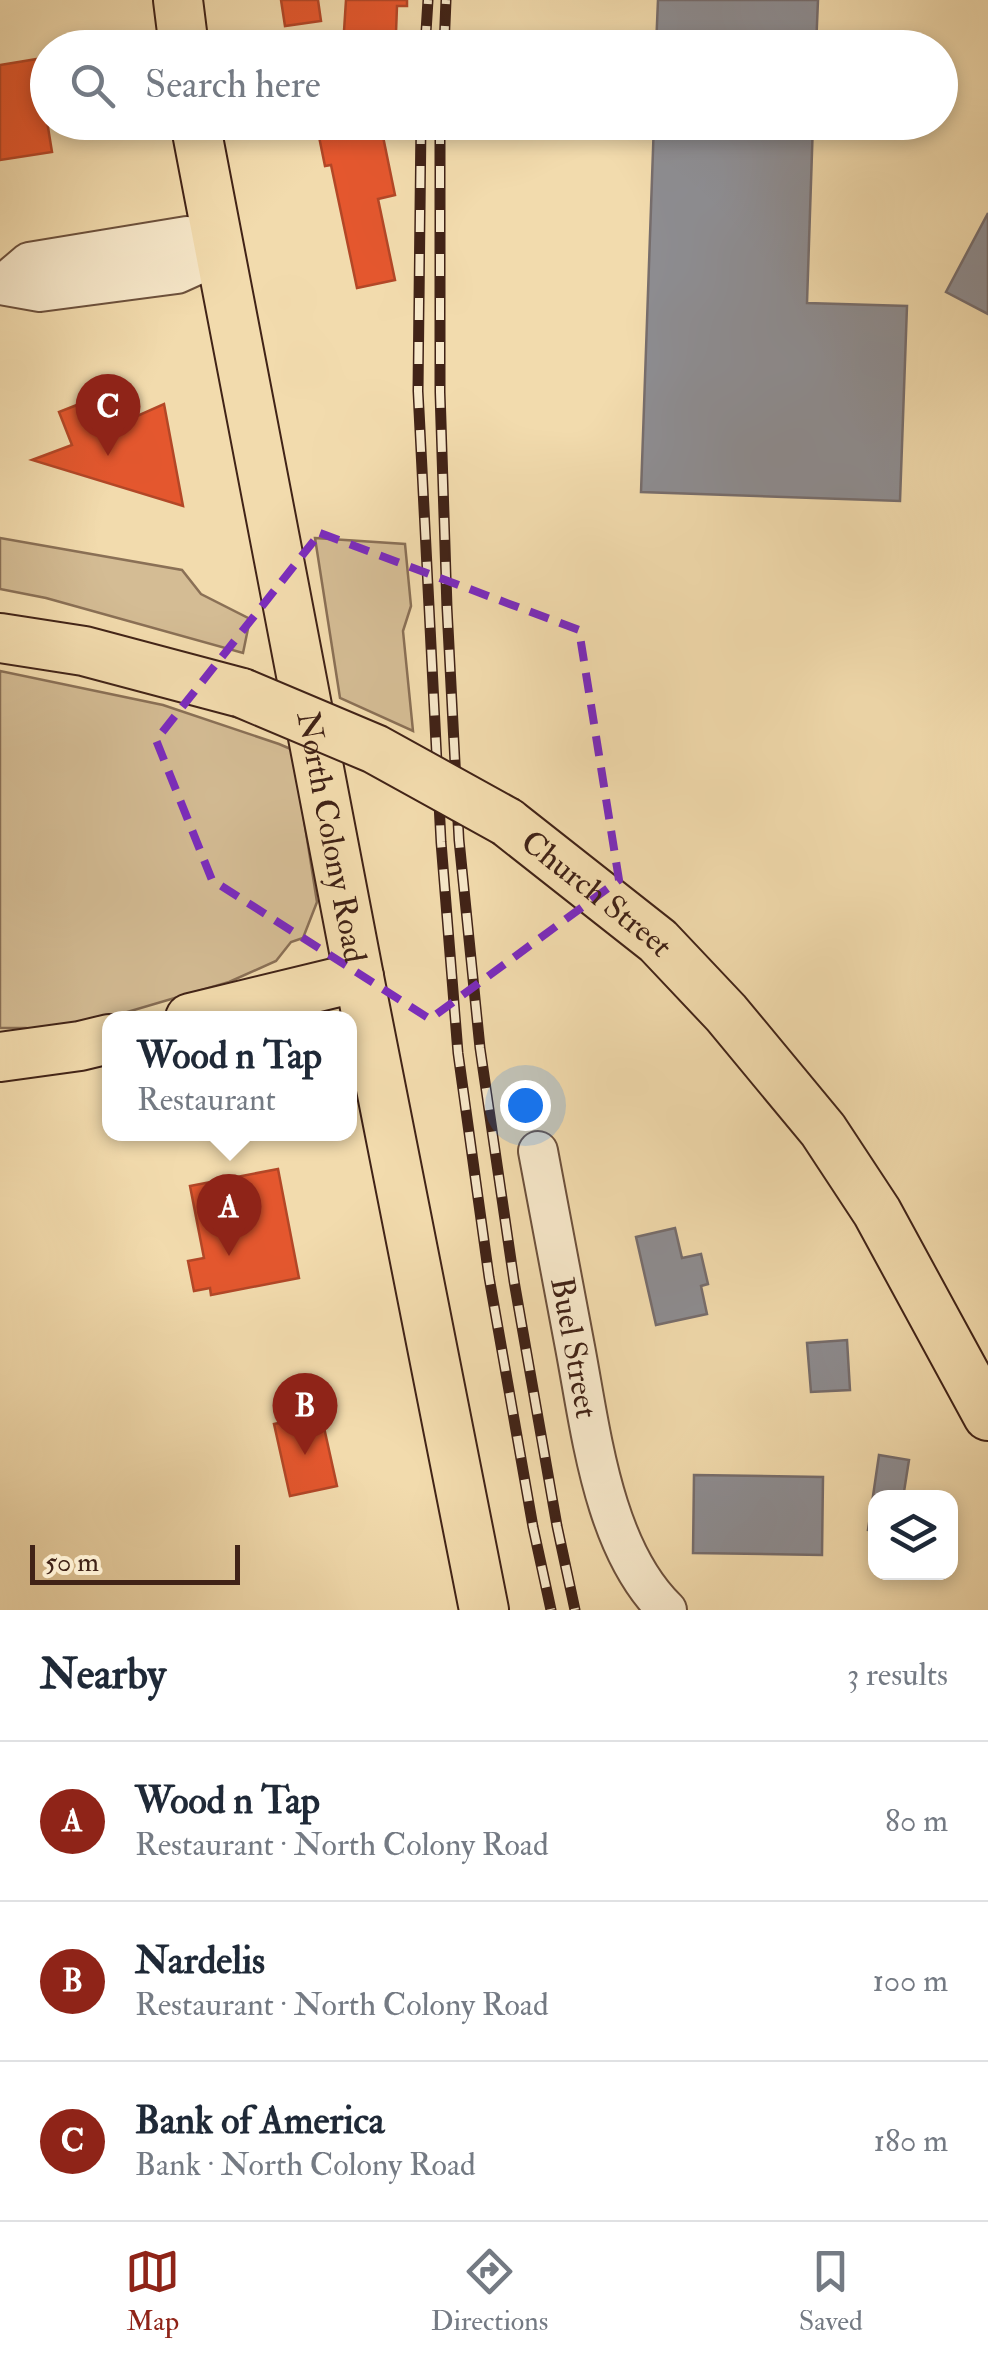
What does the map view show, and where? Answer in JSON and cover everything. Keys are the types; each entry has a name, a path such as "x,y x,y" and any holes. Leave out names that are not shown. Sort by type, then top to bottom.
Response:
{"main road":[{"path":"178,0 182,30"},
{"name":"North Colony Road","path":"198,140 484,1610"},
{"name":"Church Street","path":"0,638 84,651 242,693 375,749 507,822 658,941 726,1012 823,1130 877,1212 988,1416"},
{"path":"219,1011 359,977"},
{"path":"0,1057 102,1040"}],"street":[{"path":"1,285 40,292 177,274 208,260 219,247"},
{"name":"Buel Street","path":"538,1151 599,1472 633,1567 667,1610"}],"highlighted area":[{"path":"320,533 579,630 619,880 430,1019 212,880 156,740"}],"shaded area":[{"path":"0,538 182,570 201,594 250,619 243,653 46,598 0,589"},
{"path":"315,538 405,544 411,606 403,631 413,731 340,698"},
{"path":"0,671 163,705 293,750 317,902 303,938 291,942 276,961 229,982 131,1011 102,1011 102,1019 39,1038 26,1028 0,1028"}],"building: Shops":[{"path":"281,0 318,0 321,21 285,26"},
{"path":"346,0 407,0 407,6 397,6 396,30 344,30"},
{"path":"30,60 30,140 50,140 52,152 0,160 0,65"},
{"path":"320,140 384,140 395,195 378,199 395,280 357,288 331,165 325,166"},
{"path":"87,401 99,433 164,404 183,506 32,460 72,445 59,412"},
{"path":"278,1169 299,1278 211,1295 210,1288 194,1291 188,1261 204,1258 190,1186"},
{"path":"321,1414 337,1486 290,1496 274,1424"}],"building: Industry":[{"path":"658,0 818,0 817,30 657,30"},
{"path":"653,140 812,140 807,303 907,306 900,501 641,492"},
{"path":"988,213 988,314 946,292"},
{"path":"675,1228 682,1258 701,1254 708,1284 701,1286 707,1314 656,1325 636,1237"},
{"path":"847,1340 850,1390 811,1392 807,1343"},
{"path":"879,1455 909,1460 904,1490 874,1490"},
{"path":"694,1475 823,1477 822,1555 693,1553"}],"railway":[{"path":"426,30 428,0"},
{"path":"445,30 446,0"},
{"path":"421,140 418,391 441,842 458,1053 489,1277 551,1610"},
{"path":"440,140 440,392 459,840 480,1048 514,1281 575,1610"}],"place":[{"name":"Bank of America","path":"108,456"},
{"name":"Wood n Tap","path":"229,1256"},
{"name":"Nardelis","path":"305,1455"}]}
